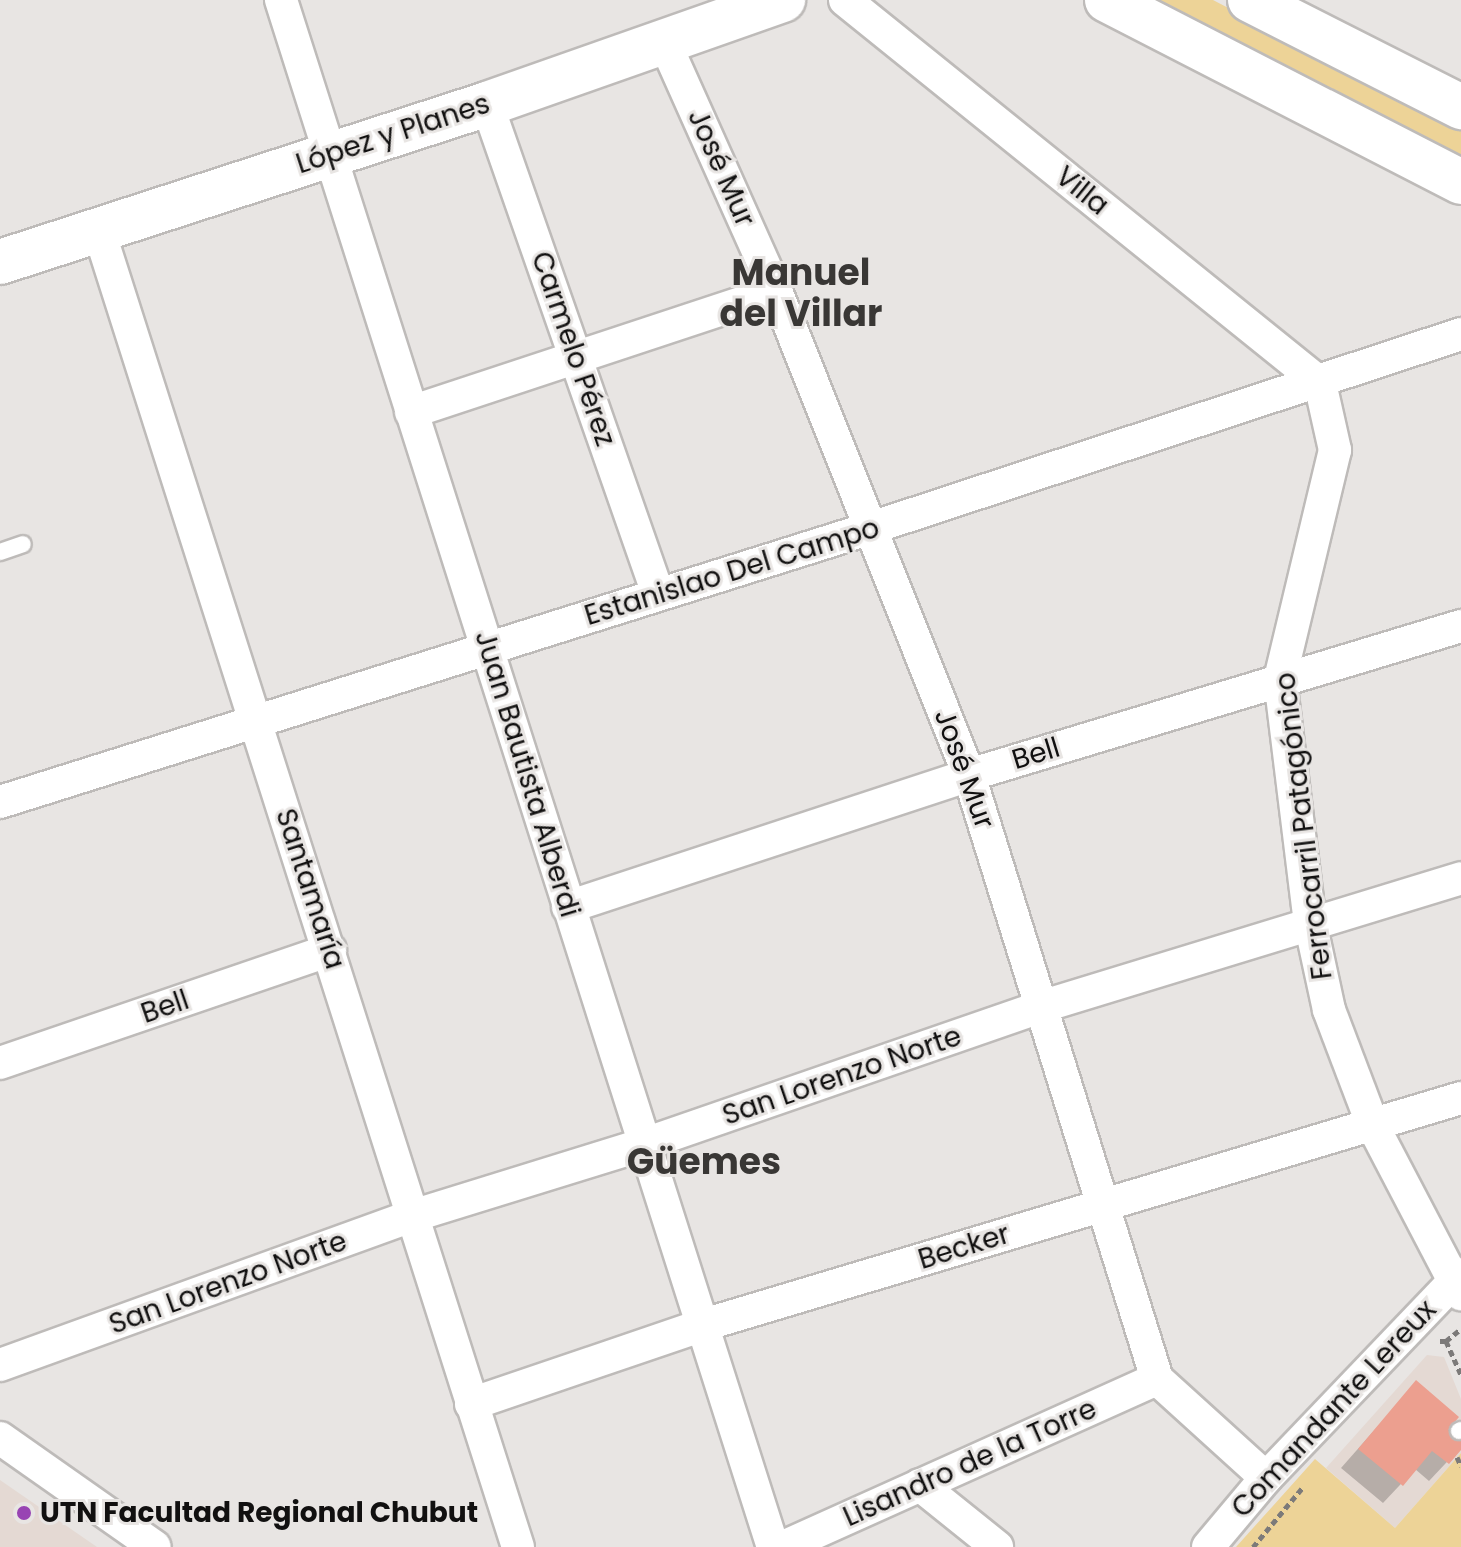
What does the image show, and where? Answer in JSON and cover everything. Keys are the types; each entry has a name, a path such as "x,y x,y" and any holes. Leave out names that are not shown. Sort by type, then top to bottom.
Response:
{"main road":[{"name":"López y Planes","path":"0,262 487,104 783,0"},
{"path":"1107,0 1461,182"},
{"path":"1250,0 1461,107"}],"street":[{"name":"Juan Bautista Alberdi","path":"281,0 642,1145 773,1547"},
{"name":"Villa","path":"845,0 1320,383"},
{"name":"José Mur","path":"664,41 776,291 969,775 1157,1379"},
{"name":"Carmelo Pérez","path":"487,104 658,594"},
{"name":"Santamaría","path":"99,231 330,950 409,1217 518,1547"},
{"path":"411,412 776,291"},
{"name":"Estanislao Del Campo","path":"0,802 871,528 1320,383 1461,334"},
{"name":"Ferrocarril Patagónico","path":"1320,383 1335,450 1280,679 1310,922 1329,1010 1373,1126 1459,1281"},
{"name":"Bell","path":"568,907 969,775 1461,626"},
{"name":"San Lorenzo Norte","path":"0,1365 409,1217 642,1145 1040,1007 1461,878"},
{"name":"Bell","path":"0,1063 330,950"},
{"name":"Becker","path":"471,1404 700,1326 1461,1098"},
{"name":"Comandante Lereux","path":"1208,1547 1266,1478 1459,1281"},
{"path":"1157,1379 1266,1478"},
{"name":"Lisandro de la Torre","path":"783,1547 1157,1379"},
{"path":"0,1438 155,1547"},
{"path":"920,1485 997,1547"}],"lane":[{"path":"0,552 23,544"}],"path":[{"path":"1446,1341 1461,1329"},
{"path":"1457,1457 1461,1466"}],"shaded area":[{"path":"1146,0 1213,0 1461,129 1461,165"},
{"path":"1427,1355 1444,1357 1461,1399 1461,1453 1395,1528 1326,1468"},
{"path":"1461,1453 1461,1547 1236,1547 1315,1459 1395,1528"},
{"name":"UTN Facultad Regional Chubut","path":"0,1480 97,1547 0,1547"}],"building":[{"path":"1416,1380 1459,1417 1448,1430 1461,1441 1461,1450 1449,1464 1432,1451 1403,1486 1358,1449"}],"place":[{"name":"UTN Facultad Regional Chubut","path":"24,1513"}],"district":[{"name":"Manuel del Villar","path":"801,292"},
{"name":"Güemes","path":"704,1162"}]}
